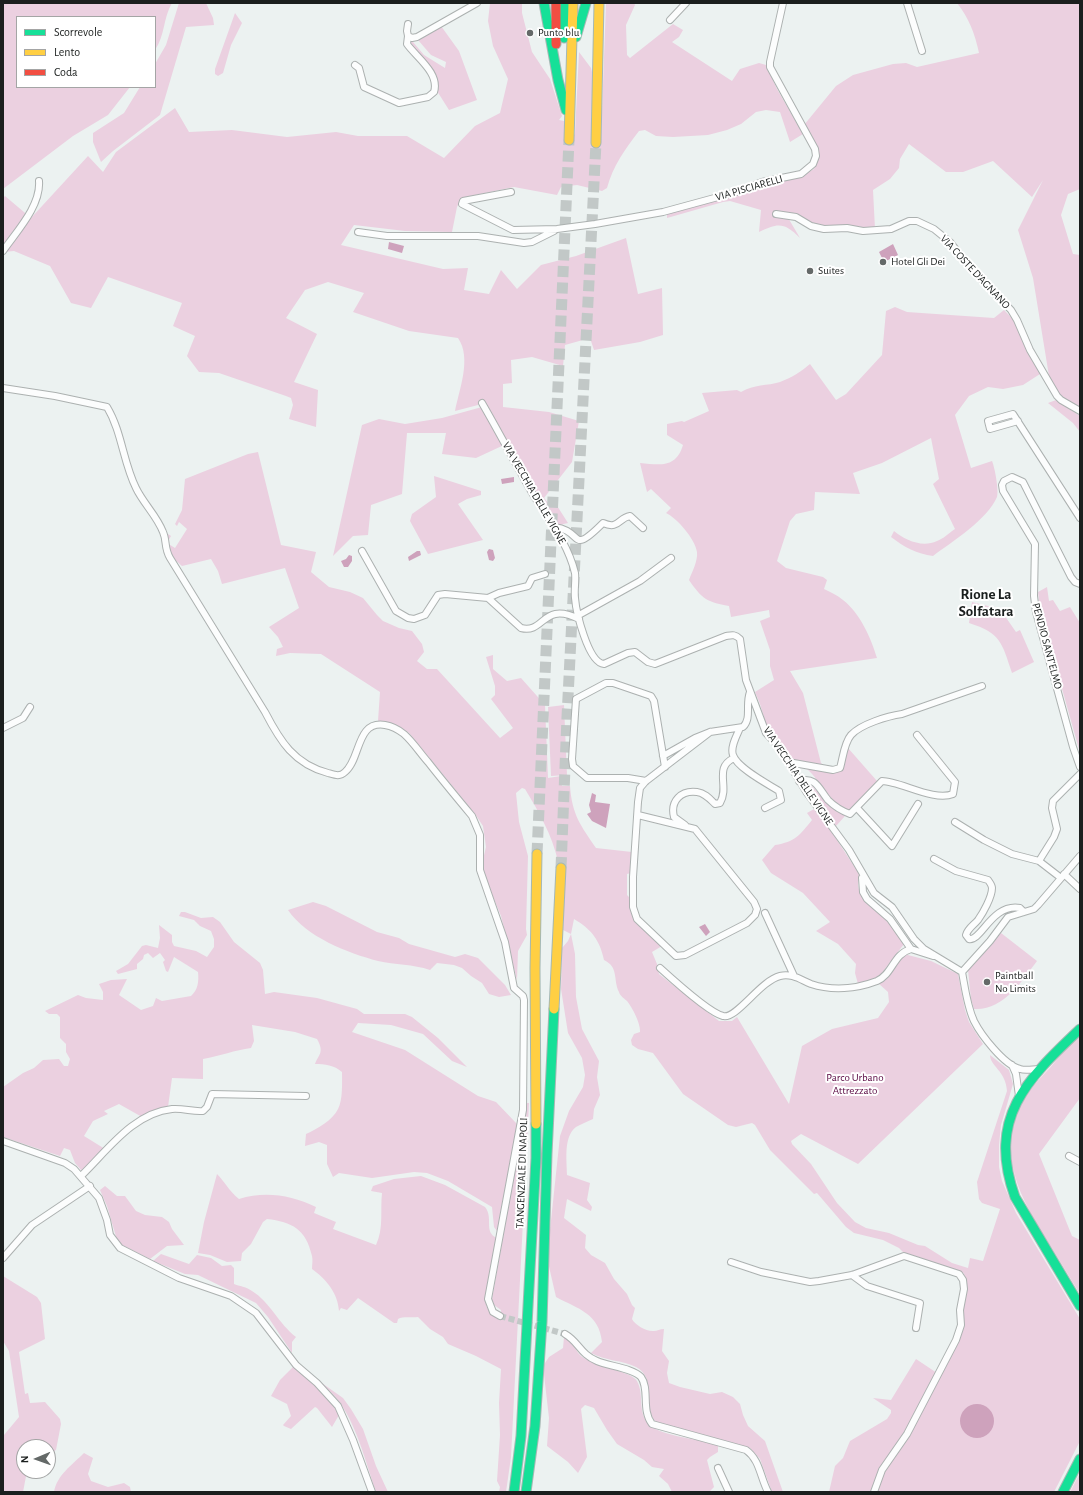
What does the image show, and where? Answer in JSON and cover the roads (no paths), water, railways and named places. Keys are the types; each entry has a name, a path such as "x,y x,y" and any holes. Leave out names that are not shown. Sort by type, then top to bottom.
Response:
{"main road":[{"path":"542,3 556,73 569,122"},
{"path":"547,3 550,41"},
{"path":"551,3 554,59"},
{"path":"556,3 556,73"},
{"path":"560,3 560,87"},
{"path":"563,98 565,3"},
{"path":"566,110 569,3"},
{"path":"569,140 573,3"},
{"path":"572,49 578,3"},
{"path":"579,26 582,3"},
{"path":"572,49 586,3"},
{"path":"596,143 599,3"},
{"name":"TANGENZIALE DI NAPOLI","path":"514,1492 521,1436 536,1158 535,968 537,854"},
{"path":"526,1492 535,1426 541,1330 547,1154 561,868"},
{"path":"1080,1029 1039,1069 1019,1096 1008,1126 1005,1158 1010,1185 1023,1213 1080,1306"},
{"path":"1063,1492 1080,1459"}],"street":[{"path":"408,36 412,38 417,37 477,3"},
{"path":"670,20 686,3"},
{"name":"VIA PISCIARELLI","path":"557,229 663,212 740,192 767,180 801,174 810,168 816,156 815,149 770,67 770,58 782,3"},
{"path":"907,3 922,51"},
{"path":"355,65 359,68 364,87 392,101 399,103 428,97 434,92 434,80 427,67 406,44 408,36 406,31 408,24"},
{"path":"3,251 35,202 40,190 39,181"},
{"path":"511,192 463,201 462,204 513,230 557,229"},
{"name":"VIA COSTE D'AGNANO","path":"776,214 796,217 811,226 824,229 847,228 863,231 891,229 909,220 918,221 934,229 950,242 969,266 1011,310 1030,350 1057,396 1080,412"},
{"path":"358,232 387,236 478,236 524,243 532,242 557,229"},
{"path":"3,388 55,396 107,407 116,421 127,463 136,488 164,533 165,550 265,712 279,738 301,762 322,772 337,776 344,773 351,764 363,736 368,729 375,725 392,727 404,734 417,749 472,816 478,827 480,842 480,870 501,930 514,988 523,996 524,1000 522,1110 488,1299 492,1312 500,1316"},
{"name":"VIA VECCHIA DELLE VIGNE","path":"482,403 565,545 575,575 575,597 582,630 594,658 601,664 628,653 635,652 648,662 655,664 726,636 735,635 740,639 746,680 764,730 778,746 799,781 849,850 874,893 892,908 914,939 924,949 962,972"},
{"path":"1018,421 1080,518"},
{"name":"PENDIO SANT'ELMO","path":"1080,584 1075,582 1071,577 1023,482 1012,477 1004,481 1002,485 1003,491 1035,544 1034,596 1036,612 1080,767"},
{"path":"554,526 564,528 578,540 583,541 603,523 610,526 616,525 628,516 630,516 643,528"},
{"path":"362,551 396,611 408,618 414,619 425,615 438,596 445,594 488,598 499,593 528,586 532,578 545,574"},
{"path":"488,598 521,628 532,628 552,614 559,612 566,612 579,617 640,581 671,558"},
{"path":"646,781 628,778 587,778 573,766 572,759 576,699 606,683 613,683 651,696 654,701 665,767"},
{"path":"788,762 834,770 840,768 846,744 851,735 862,728 888,716 902,714 982,686"},
{"path":"663,756 695,738 710,732 740,728 746,724 748,719 747,704 750,692"},
{"path":"3,728 23,718 30,707"},
{"path":"740,728 732,750 734,758 751,773 779,791 781,800 765,808"},
{"path":"638,815 686,826 700,833 754,902 757,908 755,915 747,923 685,955 676,956 637,919 633,907 633,877 640,788 646,781 710,732"},
{"path":"799,781 809,779 816,783 829,801 842,811 850,814 882,781 930,793 948,796 953,794 955,782 917,735"},
{"path":"686,826 684,822 674,817 675,800 679,796 697,792 709,797 715,804 720,803 722,799 722,772 724,765 734,758"},
{"path":"1039,860 1054,837 1057,829 1052,808 1053,801 1080,774"},
{"path":"857,808 892,846 918,804"},
{"path":"955,822 984,840 1012,854 1039,860 1080,889"},
{"path":"1029,1081 992,1047 974,1020 968,1005 962,972 990,941 1008,917 1024,912 1038,905 1080,856"},
{"path":"934,859 947,868 988,880 991,884 992,888 990,896 979,919 967,931 966,935 968,939 975,938 997,913 1005,908 1020,908 1024,912"},
{"path":"862,878 863,892 867,899 890,919 911,949"},
{"path":"765,913 794,976"},
{"path":"660,968 722,1016 730,1016 737,1012 762,985 772,979 787,975 794,976 801,980 826,988 837,989 871,983 883,977 901,953 911,949 938,957"},
{"path":"1018,1071 1039,1069"},
{"path":"1018,1071 1019,1096"},
{"path":"81,1176 119,1136 152,1115 171,1109 203,1111 207,1107 212,1094 306,1096"},
{"path":"3,1141 65,1163 81,1176 98,1198 107,1220 110,1235 120,1248 179,1278 231,1296 256,1313 296,1366 317,1384 338,1406 353,1440 372,1492"},
{"path":"1069,1156 1080,1162"},
{"path":"3,1258 32,1225 90,1186"},
{"path":"731,1262 761,1272 810,1282 828,1280 852,1274 904,1256 959,1274 963,1280 964,1289 960,1310 961,1325 956,1340 907,1434 882,1470 874,1492"},
{"path":"852,1274 867,1286 920,1303 916,1328"},
{"path":"565,1334 571,1337 584,1355 598,1362 633,1372 641,1377 644,1387 646,1418 652,1424 746,1450 752,1454 757,1461 768,1492"},
{"path":"718,1468 729,1492"}],"tunnel":[{"path":"537,854 569,140"},
{"path":"561,868 567,717 596,143"},
{"path":"500,1316 565,1334"}],"place":[{"name":"Punto blu","path":"530,33"},
{"name":"Hotel Gli Dei","path":"883,262"},
{"name":"Suites","path":"810,271"},
{"name":"Paintball No Limits","path":"987,982"}],"district":[{"name":"Rione La Solfatara","path":"986,602"}],"park label":[{"name":"Parco Urbano Attrezzato","path":"855,1084"}]}
